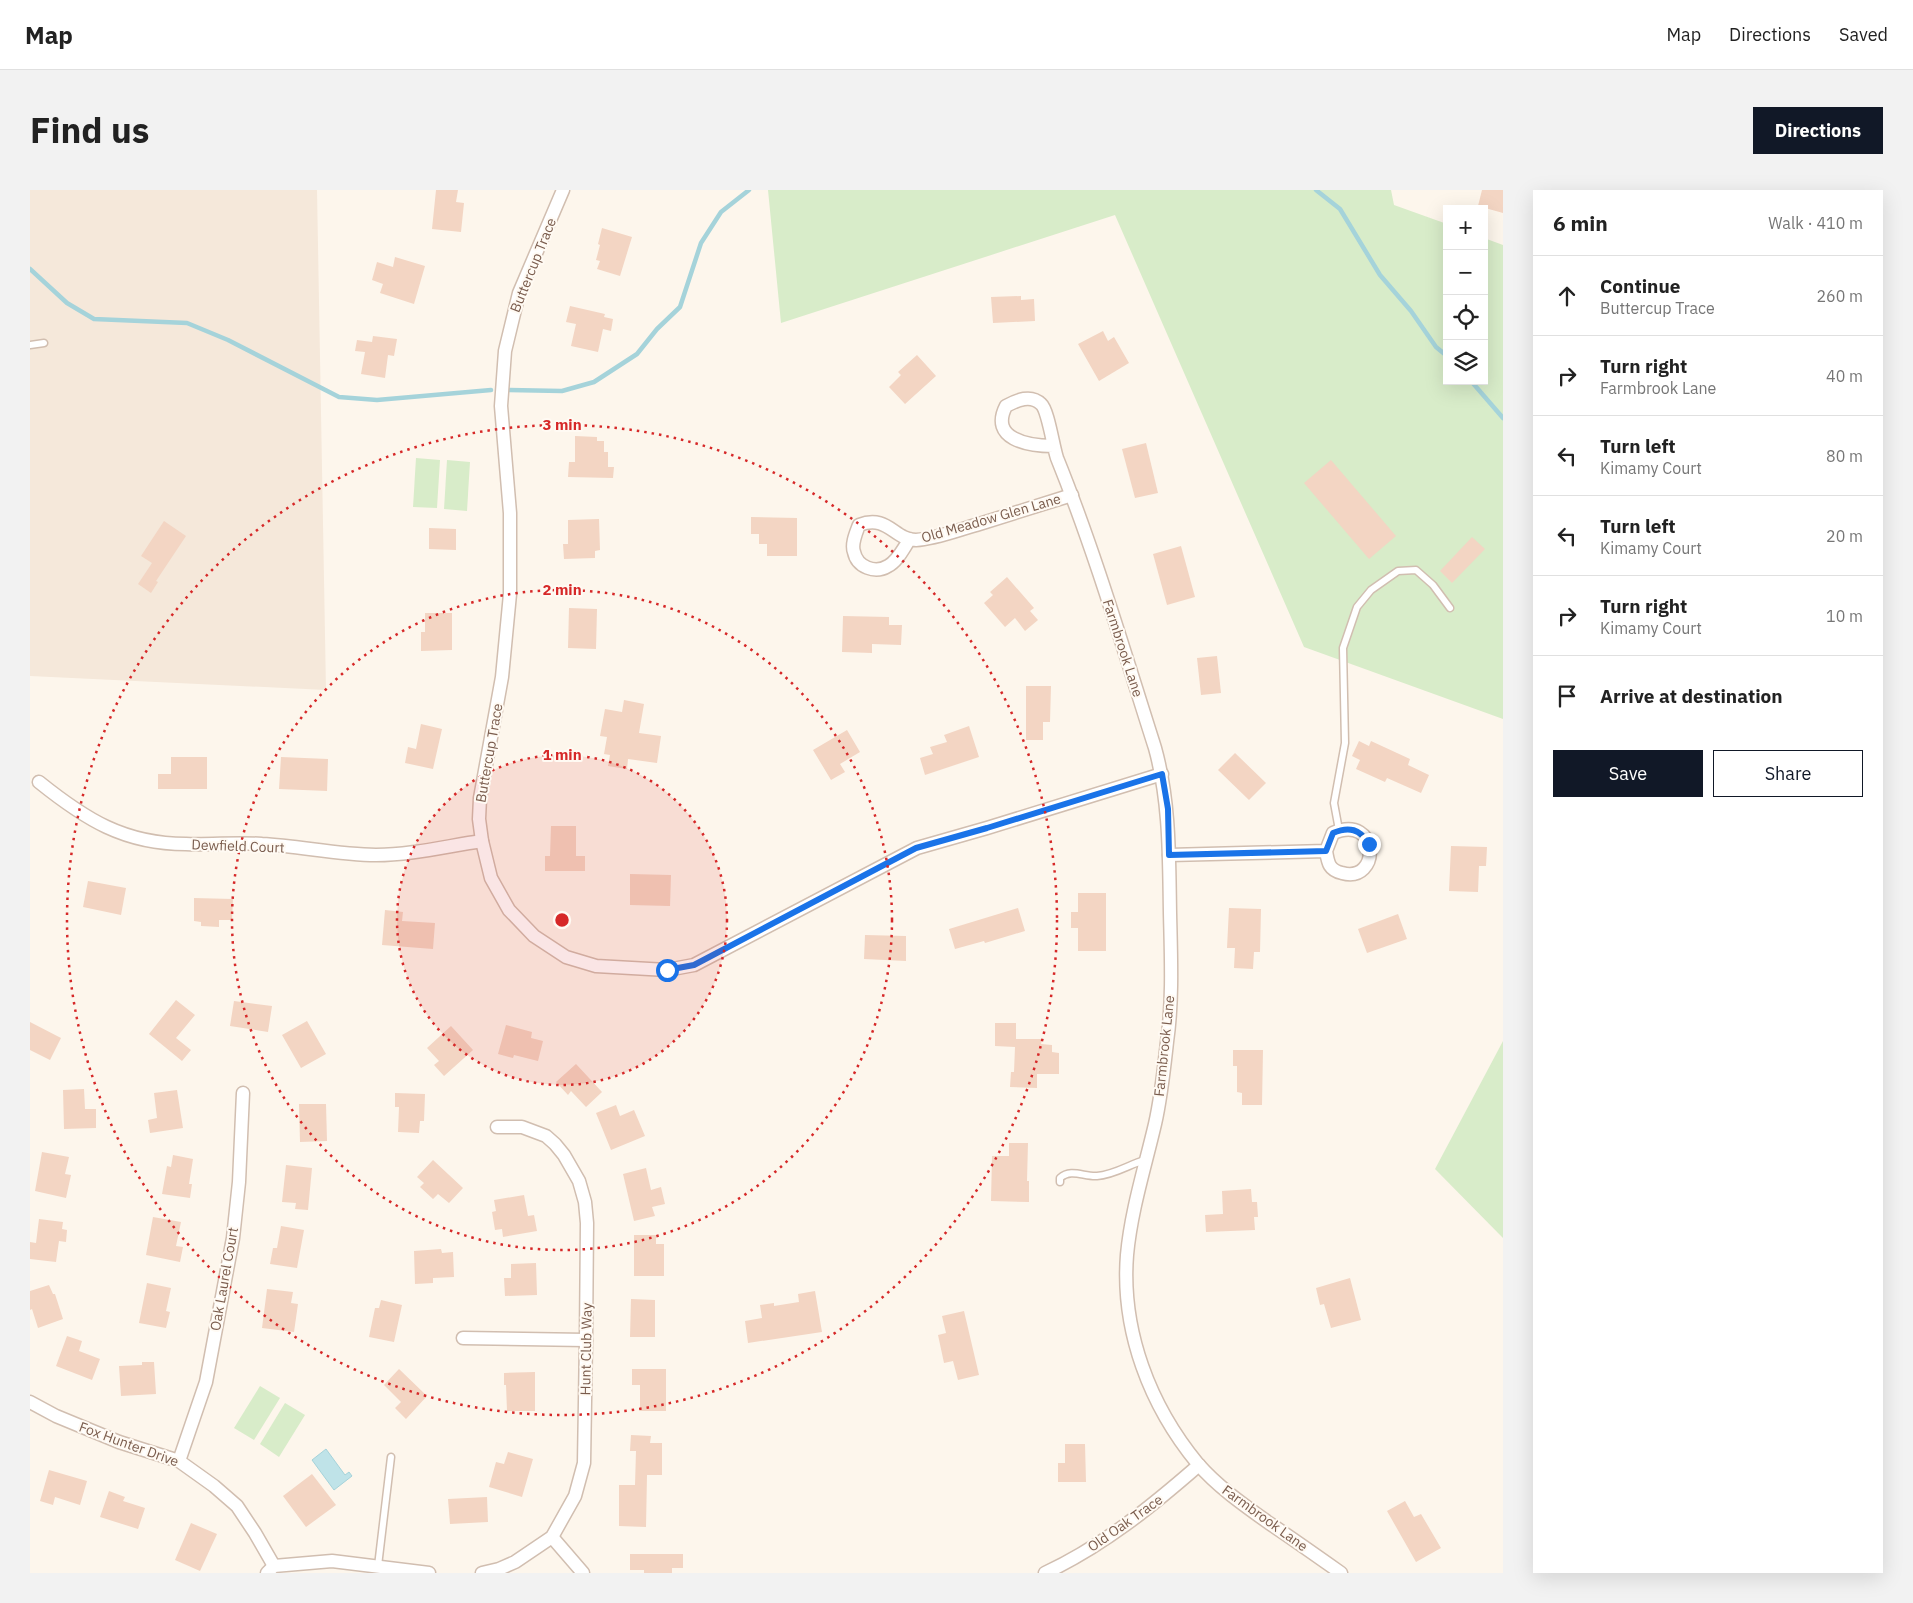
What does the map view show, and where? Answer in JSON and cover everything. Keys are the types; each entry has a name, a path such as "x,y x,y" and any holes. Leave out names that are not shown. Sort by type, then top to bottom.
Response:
{"street":[{"name":"Buttercup Trace","path":"563,190 519,292 505,351 501,406 510,512 510,594 502,677 480,798 479,820 491,878 509,910 534,936 566,957 596,966 667,970 694,965 916,848 1162,774"},
{"name":"Farmbrook Lane","path":"1053,446 1037,446 1012,439 1005,432 1002,422 1006,406 1019,399 1034,399 1042,404 1053,446 1072,495 1162,774 1168,809 1171,968 1168,1039 1156,1121 1130,1227 1127,1256 1127,1291 1134,1340 1147,1382 1170,1426 1199,1465 1240,1502 1341,1573"},
{"name":"Old Meadow Glen Lane","path":"910,539 889,566 879,570 871,569 862,564 854,553 855,534 859,525 866,522 881,523 915,540 950,533 1072,495"},
{"name":"Dewfield Court","path":"39,782 72,808 98,824 130,836 161,843 263,844 337,853 376,855 407,853 482,841"},
{"path":"1353,829 1365,837 1369,844 1370,855 1364,869 1356,874 1346,874 1336,872 1330,868 1326,851 1333,833 1340,830 1353,829"},
{"path":"1169,855 1326,851"},
{"name":"Oak Laurel Court","path":"179,1461 206,1382 233,1238 239,1182 243,1093"},
{"name":"Hunt Club Way","path":"482,1573 499,1569 515,1562 552,1537 575,1496 584,1463 587,1223 585,1202 579,1181 564,1155 546,1136 522,1127 497,1127"},
{"path":"463,1338 586,1340"},
{"name":"Fox Hunter Drive","path":"30,1402 56,1416 119,1442 179,1461 214,1486 237,1506 255,1533 270,1570"},
{"name":"Old Oak Trace","path":"1045,1573 1100,1543 1152,1506 1199,1465"},
{"path":"552,1537 584,1573"},
{"path":"270,1570 332,1561 429,1573"}],"lane":[{"path":"30,345 44,343"},
{"path":"1340,830 1334,802 1345,743 1343,648 1357,607 1371,590 1398,571 1416,570 1433,585 1450,608"},
{"path":"1060,1182 1060,1178 1064,1174 1072,1172 1098,1176 1109,1174 1130,1164 1147,1160"},
{"path":"378,1566 391,1457"}],"shaded area":[{"path":"30,190 317,190 326,690 30,676"}],"green space":[{"path":"768,190 1391,190 1394,205 1443,223 1443,385 1488,385 1488,239 1503,245 1503,719 1304,647 1115,215 781,323"},
{"path":"416,458 440,460 437,508 413,507"},
{"path":"447,460 470,462 467,511 444,509"},
{"path":"1503,1041 1503,1238 1435,1169"},
{"path":"260,1386 280,1398 254,1440 234,1428"},
{"path":"285,1403 305,1415 279,1457 260,1444"}],"water":[{"path":"326,1449 345,1475 349,1472 352,1476 334,1490 312,1460"}],"building":[{"path":"436,190 458,190 456,202 464,203 461,232 432,229"},
{"path":"1482,190 1503,190 1503,213 1488,209 1488,205 1478,205"},
{"path":"602,228 632,237 620,276 597,269 600,261 596,260"},
{"path":"395,257 425,266 414,304 380,293 383,284 372,280 377,262 393,267"},
{"path":"1021,296 1021,300 1034,299 1035,321 993,323 991,297"},
{"path":"570,306 605,314 604,317 613,319 611,331 603,329 598,352 571,346 576,324 566,322"},
{"path":"1103,331 1108,341 1114,337 1129,363 1099,381 1078,344"},
{"path":"373,336 397,339 394,356 388,355 385,378 361,374 365,352 355,351 357,340 372,342"},
{"path":"917,355 936,376 905,404 889,387 901,375 898,372"},
{"path":"575,436 597,437 597,441 604,441 604,452 608,452 608,467 614,467 613,478 568,477 569,462 575,462"},
{"path":"1146,443 1158,493 1135,498 1122,449"},
{"path":"1331,460 1396,536 1369,559 1304,483"},
{"path":"751,517 797,518 797,556 767,556 767,544 759,544 759,534 751,534"},
{"path":"599,519 600,550 595,551 595,558 564,559 563,544 568,544 568,520"},
{"path":"164,521 186,536 156,581 158,582 151,593 138,584 152,563 141,556"},
{"path":"429,528 456,529 456,550 429,549"},
{"path":"1472,537 1485,549 1452,583 1440,571"},
{"path":"1181,546 1195,597 1167,605 1153,554"},
{"path":"1007,577 1034,608 1030,611 1038,620 1025,631 1015,618 1005,627 984,603 993,595 990,592"},
{"path":"569,608 597,609 596,649 568,648"},
{"path":"425,613 452,613 452,650 421,651 421,632 425,632"},
{"path":"843,616 889,617 889,625 902,625 901,645 872,644 872,653 842,652"},
{"path":"1217,656 1221,693 1201,695 1197,658"},
{"path":"1026,686 1051,686 1050,722 1043,722 1043,740 1026,740"},
{"path":"624,700 644,704 639,733 661,736 657,763 628,759 627,769 608,766 610,755 604,754 607,737 600,736 605,709 622,712"},
{"path":"421,724 442,729 433,769 405,763 408,747 416,749"},
{"path":"969,726 979,757 925,775 920,758 933,754 930,747 947,742 944,735"},
{"path":"847,730 860,752 840,764 845,772 831,780 813,750"},
{"path":"1359,741 1369,746 1371,741 1410,759 1408,765 1429,775 1421,793 1387,778 1385,782 1356,769 1360,760 1352,756"},
{"path":"1235,753 1266,783 1249,800 1218,770"},
{"path":"171,757 207,757 207,789 158,789 158,774 171,774"},
{"path":"281,757 328,759 327,791 279,789"},
{"path":"551,826 576,826 576,856 585,856 585,871 545,871 545,856 550,856"},
{"path":"1451,846 1487,847 1486,866 1479,866 1478,892 1449,891"},
{"path":"630,874 671,875 670,906 630,905"},
{"path":"88,881 126,888 121,915 83,907"},
{"path":"1078,893 1106,893 1106,951 1078,951 1078,928 1071,928 1071,912 1078,912"},
{"path":"194,898 233,899 232,920 219,920 219,927 201,926 201,922 194,921"},
{"path":"1018,908 1025,931 985,943 984,941 955,949 949,929"},
{"path":"1229,908 1261,909 1260,952 1254,952 1253,969 1234,968 1235,948 1227,948"},
{"path":"385,910 403,912 402,921 435,923 433,949 382,945"},
{"path":"1398,914 1407,939 1367,953 1358,929"},
{"path":"865,935 906,936 906,961 864,959"},
{"path":"176,1000 195,1015 176,1038 191,1050 182,1061 149,1034"},
{"path":"234,1001 272,1006 268,1032 230,1026"},
{"path":"307,1021 326,1054 301,1068 282,1035"},
{"path":"30,1022 61,1038 50,1060 30,1050"},
{"path":"995,1023 1016,1023 1016,1039 1042,1039 1041,1044 1052,1045 1052,1052 1059,1053 1059,1074 1037,1074 1037,1088 1010,1087 1011,1072 1014,1072 1015,1047 995,1046"},
{"path":"506,1025 532,1032 531,1038 543,1041 538,1061 514,1055 513,1058 498,1054"},
{"path":"451,1026 473,1050 444,1076 434,1065 439,1061 427,1048"},
{"path":"1233,1050 1263,1050 1262,1105 1242,1105 1242,1093 1237,1092 1237,1066 1233,1066"},
{"path":"576,1064 602,1092 586,1107 571,1091 568,1095 556,1082"},
{"path":"84,1089 85,1109 96,1109 96,1128 64,1129 63,1090"},
{"path":"177,1090 183,1128 150,1133 148,1120 157,1118 154,1093"},
{"path":"395,1093 425,1094 424,1121 420,1121 419,1133 398,1132 399,1107 395,1107"},
{"path":"299,1104 326,1104 327,1141 300,1142"},
{"path":"616,1105 620,1116 634,1110 645,1136 611,1150 596,1113"},
{"path":"1009,1143 1028,1143 1027,1181 1029,1181 1029,1202 991,1201 992,1156 1009,1156"},
{"path":"42,1152 69,1157 65,1174 71,1175 66,1198 35,1191"},
{"path":"173,1155 193,1159 189,1184 192,1184 190,1198 162,1194 167,1166 171,1167"},
{"path":"433,1160 463,1188 449,1203 438,1194 433,1199 420,1187 424,1183 417,1177"},
{"path":"286,1165 312,1168 308,1210 295,1209 296,1203 282,1202"},
{"path":"646,1168 651,1190 661,1187 665,1204 652,1207 655,1216 634,1221 623,1174"},
{"path":"1251,1189 1252,1202 1257,1202 1258,1217 1254,1217 1255,1230 1206,1232 1205,1215 1223,1214 1222,1191"},
{"path":"524,1195 528,1216 534,1215 537,1231 503,1237 502,1229 495,1230 492,1212 496,1211 494,1200"},
{"path":"153,1217 181,1222 176,1246 183,1247 180,1262 146,1255"},
{"path":"39,1219 63,1222 62,1229 67,1230 66,1242 59,1241 56,1262 30,1259 30,1242 36,1243"},
{"path":"281,1226 304,1230 297,1268 270,1264 273,1248 277,1248"},
{"path":"634,1235 656,1235 656,1244 664,1244 664,1276 634,1276"},
{"path":"441,1249 442,1253 453,1252 454,1277 433,1278 433,1283 415,1284 414,1251"},
{"path":"536,1263 537,1295 505,1296 504,1278 511,1278 511,1264"},
{"path":"1350,1278 1361,1320 1331,1328 1324,1304 1320,1305 1316,1288"},
{"path":"147,1283 171,1288 166,1311 170,1312 166,1328 139,1323"},
{"path":"49,1285 53,1294 55,1294 63,1319 38,1328 32,1309 30,1310 30,1291"},
{"path":"267,1289 293,1292 291,1303 298,1304 294,1332 262,1328"},
{"path":"815,1291 822,1332 748,1343 745,1321 762,1318 760,1305 774,1303 774,1306 799,1302 798,1294"},
{"path":"631,1299 655,1300 655,1337 630,1337"},
{"path":"381,1300 402,1305 394,1342 369,1337 375,1308 379,1308"},
{"path":"964,1311 979,1375 958,1380 953,1361 944,1363 938,1335 946,1333 942,1316"},
{"path":"67,1336 82,1341 79,1351 100,1359 92,1380 56,1366"},
{"path":"142,1362 154,1362 156,1394 121,1396 119,1366 142,1365"},
{"path":"399,1369 427,1396 406,1419 395,1408 401,1402 384,1385"},
{"path":"632,1369 666,1369 666,1411 640,1411 640,1385 632,1385"},
{"path":"535,1372 535,1411 507,1411 504,1373"},
{"path":"631,1435 651,1436 650,1443 662,1443 662,1475 647,1475 646,1527 619,1526 619,1485 635,1485 636,1451 630,1451"},
{"path":"1065,1444 1085,1444 1086,1482 1058,1482 1058,1463 1065,1463"},
{"path":"508,1452 533,1459 522,1497 489,1487 496,1462 504,1464"},
{"path":"49,1470 87,1481 80,1505 55,1497 53,1505 40,1501"},
{"path":"312,1474 336,1505 306,1527 283,1496"},
{"path":"109,1491 125,1497 123,1501 145,1508 138,1529 100,1517"},
{"path":"487,1497 488,1522 450,1524 448,1499"},
{"path":"1405,1501 1414,1517 1421,1514 1441,1548 1416,1562 1387,1511"},
{"path":"191,1523 217,1534 200,1571 175,1560"},
{"path":"630,1554 683,1554 683,1568 672,1568 672,1573 644,1573 644,1570 630,1570"}],"waterway":[{"path":"509,390 562,391 594,382 637,354 657,329 680,307 701,243 721,212 749,190"},
{"path":"1316,190 1340,209 1380,275 1411,311 1436,347 1443,353"},
{"path":"30,269 67,303 94,319 187,323 228,340 339,397 377,400 491,390"},
{"path":"1474,385 1503,418"}],"route":[{"path":"667,970 694,965 916,848 1162,774 1168,809 1169,855 1326,851 1333,833 1344,829 1353,829 1362,834 1369,844"}]}
